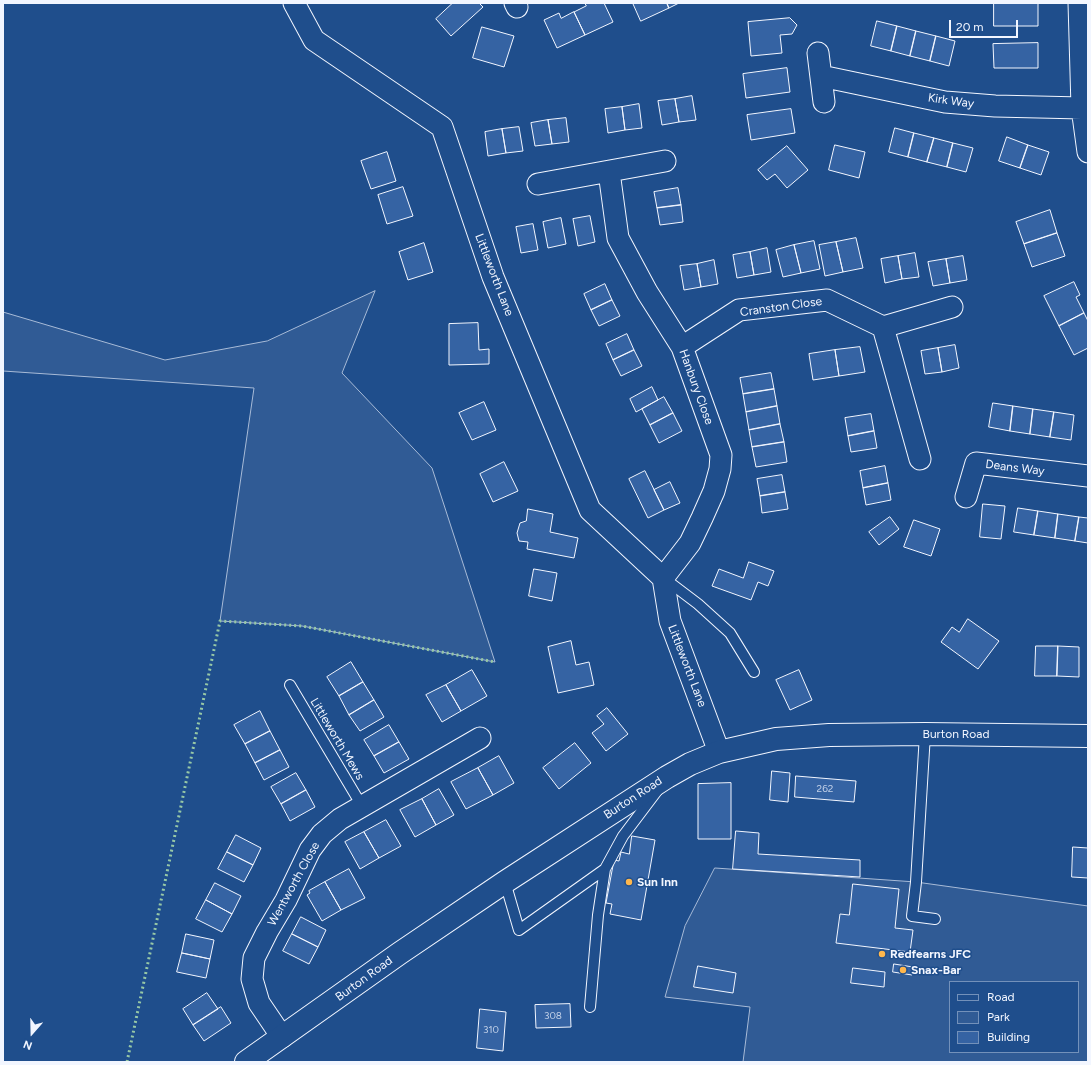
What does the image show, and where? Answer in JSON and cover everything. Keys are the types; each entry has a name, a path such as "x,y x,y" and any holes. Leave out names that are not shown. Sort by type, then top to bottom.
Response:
{"street":[{"name":"Littleworth Lane","path":"294,3 314,40 442,127 493,276 590,510 663,578 670,621 719,752"},
{"path":"1079,3 1082,108 1088,152"},
{"path":"818,53 824,102"},
{"name":"Kirk Way","path":"821,76 945,102 995,106 1082,108"},
{"path":"538,184 665,161"},
{"name":"Hanbury Close","path":"610,172 618,238 647,292 682,347 721,455 720,469 714,491 690,543 663,578"},
{"name":"Cranston Close","path":"682,347 739,310 827,300 883,327"},
{"path":"920,459 883,327 952,307"},
{"name":"Deans Way","path":"966,497 976,463 1088,476"},
{"name":"Burton Road","path":"246,1062 400,953 505,882 667,777 690,764 719,752 776,739 828,735 925,734 1088,736"},
{"name":"Wentworth Close","path":"282,1037 259,1002 252,979 254,958 286,900 310,850 322,834 340,820 480,738"}],"lane":[{"name":"Littleworth Lane","path":"663,578 698,604 730,633 754,672"},
{"name":"Littleworth Mews","path":"290,685 362,806"},
{"path":"925,734 916,882 912,916 935,919"},
{"path":"590,1006 598,915 605,869 623,836 667,777"},
{"path":"505,882 519,930 605,869"}],"green space":[{"path":"375,291 342,373 432,468 495,662 302,626 220,621 254,388 3,371 3,312 165,360 267,341"},
{"name":"Redfearns JFC","path":"715,868 916,882 1088,906 1088,1062 743,1062 750,1007 665,997 685,926"}],"building":[{"path":"453,3 479,3 483,7 451,36 436,19"},
{"path":"585,3 604,3 613,22 585,35 574,12 586,6"},
{"path":"633,3 667,3 669,8 641,21"},
{"path":"667,3 679,3 669,8"},
{"path":"994,3 1038,3 1038,26 994,26"},
{"path":"574,12 585,35 557,48 544,20 559,13 561,18"},
{"path":"790,18 797,25 792,34 780,35 782,53 751,56 748,22"},
{"path":"877,21 897,26 891,51 871,46"},
{"path":"897,26 916,31 910,56 891,51"},
{"path":"482,27 514,36 504,67 473,58"},
{"path":"916,31 936,36 930,61 910,56"},
{"path":"936,36 955,41 949,66 930,61"},
{"path":"1038,43 1038,68 994,68 993,44"},
{"path":"787,68 790,92 746,98 743,74"},
{"path":"692,96 696,120 679,122 675,99"},
{"path":"675,99 679,122 662,125 658,101"},
{"path":"639,104 642,128 625,130 622,107"},
{"path":"622,107 625,130 608,133 605,109"},
{"path":"791,109 795,133 751,140 747,115"},
{"path":"566,118 569,142 552,144 548,120"},
{"path":"548,120 552,144 535,146 531,123"},
{"path":"519,127 523,151 506,153 502,129"},
{"path":"895,128 914,133 908,157 889,152"},
{"path":"502,129 506,153 488,156 485,132"},
{"path":"914,133 934,138 927,162 908,157"},
{"path":"1007,137 1028,145 1020,168 999,161"},
{"path":"934,138 953,143 947,167 927,162"},
{"path":"953,143 973,148 966,172 947,167"},
{"path":"835,145 865,152 859,178 829,170"},
{"path":"1028,145 1049,152 1041,175 1020,168"},
{"path":"787,146 808,170 787,188 775,174 767,180 758,170"},
{"path":"387,152 396,181 371,189 361,161"},
{"path":"403,187 413,216 387,224 378,195"},
{"path":"678,188 681,205 657,208 654,192"},
{"path":"681,205 683,222 660,225 657,208"},
{"path":"1050,210 1057,233 1024,244 1016,222"},
{"path":"590,216 595,242 578,246 573,219"},
{"path":"561,218 566,244 548,248 543,222"},
{"path":"533,224 538,250 521,253 516,227"},
{"path":"1057,233 1065,256 1032,267 1024,244"},
{"path":"856,238 863,268 843,272 836,242"},
{"path":"814,241 820,269 801,273 794,245"},
{"path":"836,242 843,272 825,276 819,245"},
{"path":"424,243 433,272 408,280 399,252"},
{"path":"794,245 801,273 783,277 776,250"},
{"path":"767,248 771,272 754,275 750,252"},
{"path":"750,252 754,275 737,278 733,255"},
{"path":"915,253 919,277 902,279 898,256"},
{"path":"898,256 902,279 885,283 881,259"},
{"path":"963,256 967,280 950,283 946,259"},
{"path":"946,259 950,283 933,286 928,262"},
{"path":"714,260 718,284 701,287 697,264"},
{"path":"697,264 701,287 684,290 680,266"},
{"path":"1074,282 1080,295 1076,297 1084,313 1059,326 1044,296"},
{"path":"605,284 612,300 591,310 584,294"},
{"path":"612,300 620,316 599,326 591,310"},
{"path":"1084,313 1088,321 1088,348 1074,355 1059,326"},
{"path":"478,323 479,350 489,349 489,364 449,365 449,324"},
{"path":"627,334 634,350 613,360 606,344"},
{"path":"955,345 959,368 942,372 938,348"},
{"path":"860,347 865,372 839,376 835,350"},
{"path":"938,348 942,372 925,374 921,351"},
{"path":"634,350 642,366 621,376 613,360"},
{"path":"835,350 839,376 813,380 809,354"},
{"path":"771,373 774,389 743,394 740,378"},
{"path":"652,387 658,400 636,412 630,399"},
{"path":"774,389 777,406 746,412 743,394"},
{"path":"664,397 673,413 650,425 642,409"},
{"path":"484,402 496,430 472,440 459,413"},
{"path":"993,403 1013,406 1010,431 989,427"},
{"path":"777,406 780,424 749,430 746,412"},
{"path":"1013,406 1033,409 1030,434 1010,431"},
{"path":"1033,409 1054,412 1050,437 1030,434"},
{"path":"1054,412 1074,415 1071,440 1050,437"},
{"path":"673,413 682,431 659,443 650,425"},
{"path":"871,414 874,431 848,436 845,418"},
{"path":"780,424 784,442 752,447 749,430"},
{"path":"874,431 877,448 851,452 848,436"},
{"path":"784,442 787,462 756,467 752,447"},
{"path":"504,462 518,491 493,502 480,474"},
{"path":"885,466 888,483 863,488 860,471"},
{"path":"645,471 664,510 648,518 629,479"},
{"path":"782,475 785,492 760,496 757,479"},
{"path":"670,482 680,503 664,510 654,490"},
{"path":"888,483 891,500 866,505 863,488"},
{"path":"785,492 788,509 762,513 760,496"},
{"path":"983,504 1005,506 1001,539 980,537"},
{"path":"1018,508 1038,511 1034,535 1014,532"},
{"path":"528,509 553,514 550,532 578,538 574,558 527,549 528,542 519,541 517,533 520,523 526,521"},
{"path":"1038,511 1058,514 1055,538 1034,535"},
{"path":"1058,514 1079,517 1075,541 1055,538"},
{"path":"890,517 899,529 879,545 869,532"},
{"path":"1079,517 1088,518 1088,543 1075,541"},
{"path":"914,520 940,529 931,556 904,547"},
{"path":"749,562 774,571 768,586 758,582 751,600 712,586 719,569 743,578"},
{"path":"534,569 557,573 552,601 529,596"},
{"path":"968,619 999,641 978,669 941,642 952,627 959,632"},
{"path":"571,641 576,665 589,662 594,685 558,693 548,647"},
{"path":"1036,646 1058,646 1057,676 1035,676"},
{"path":"1058,646 1079,647 1079,677 1057,676"},
{"path":"351,662 363,682 339,696 327,677"},
{"path":"472,670 487,696 461,711 446,685"},
{"path":"799,670 812,700 790,710 776,680"},
{"path":"363,682 374,700 349,715 339,696"},
{"path":"446,685 461,711 442,722 426,695"},
{"path":"374,700 384,717 360,731 349,715"},
{"path":"607,708 628,734 606,751 592,733 604,724 597,716"},
{"path":"260,711 270,731 245,744 234,725"},
{"path":"389,725 399,742 374,756 364,740"},
{"path":"270,731 280,750 255,763 245,744"},
{"path":"399,742 409,759 384,773 374,756"},
{"path":"575,743 591,763 559,789 543,768"},
{"path":"280,750 289,767 264,780 255,763"},
{"path":"499,756 514,783 493,795 478,768"},
{"path":"478,768 493,795 466,809 451,782"},
{"path":"772,771 790,773 788,802 770,800"},
{"path":"296,773 306,790 281,804 271,787"},
{"path":"796,776 856,781 854,802 795,797"},
{"path":"731,783 731,839 698,839 698,784"},
{"path":"439,789 454,815 436,825 422,799"},
{"path":"306,790 315,807 290,821 281,804"},
{"path":"422,799 436,825 415,837 400,810"},
{"path":"386,820 401,846 379,858 364,832"},
{"path":"736,831 759,833 758,854 860,860 860,877 733,869"},
{"path":"364,832 379,858 360,869 345,842"},
{"path":"236,835 261,848 253,865 227,852"},
{"name":"Sun Inn","path":"632,836 655,840 641,920 610,914 612,904 606,903 614,860 619,861 621,852 629,854"},
{"path":"1073,847 1088,848 1088,878 1072,877"},
{"path":"227,852 253,865 244,882 218,869"},
{"path":"349,869 365,898 341,910 325,882"},
{"path":"325,882 341,910 322,921 307,895 310,893 309,891"},
{"path":"215,883 241,896 232,914 206,900"},
{"name":"Redfearns JFC","path":"853,884 899,889 895,928 913,930 910,952 836,943 840,914 849,915"},
{"path":"206,900 232,914 222,932 196,919"},
{"path":"301,917 326,930 318,947 292,934"},
{"path":"186,934 214,940 210,959 182,953"},
{"path":"292,934 318,947 309,964 283,951"},
{"path":"182,953 210,959 206,978 177,972"},
{"name":"Snax-Bar","path":"894,964 913,967 912,975 893,972"},
{"path":"698,966 736,973 733,993 694,987"},
{"path":"853,968 885,972 884,987 851,983"},
{"path":"207,993 218,1009 193,1025 183,1009"},
{"path":"570,1004 571,1027 536,1028 535,1005"},
{"path":"221,1007 231,1023 204,1041 193,1025"},
{"path":"480,1009 506,1012 503,1051 477,1048"}],"hedge":[{"path":"127,1062 220,621 302,626 495,662"}],"place":[{"name":"Sun Inn","path":"629,882"},
{"name":"Redfearns JFC","path":"882,954"},
{"name":"Snax-Bar","path":"903,970"}]}
